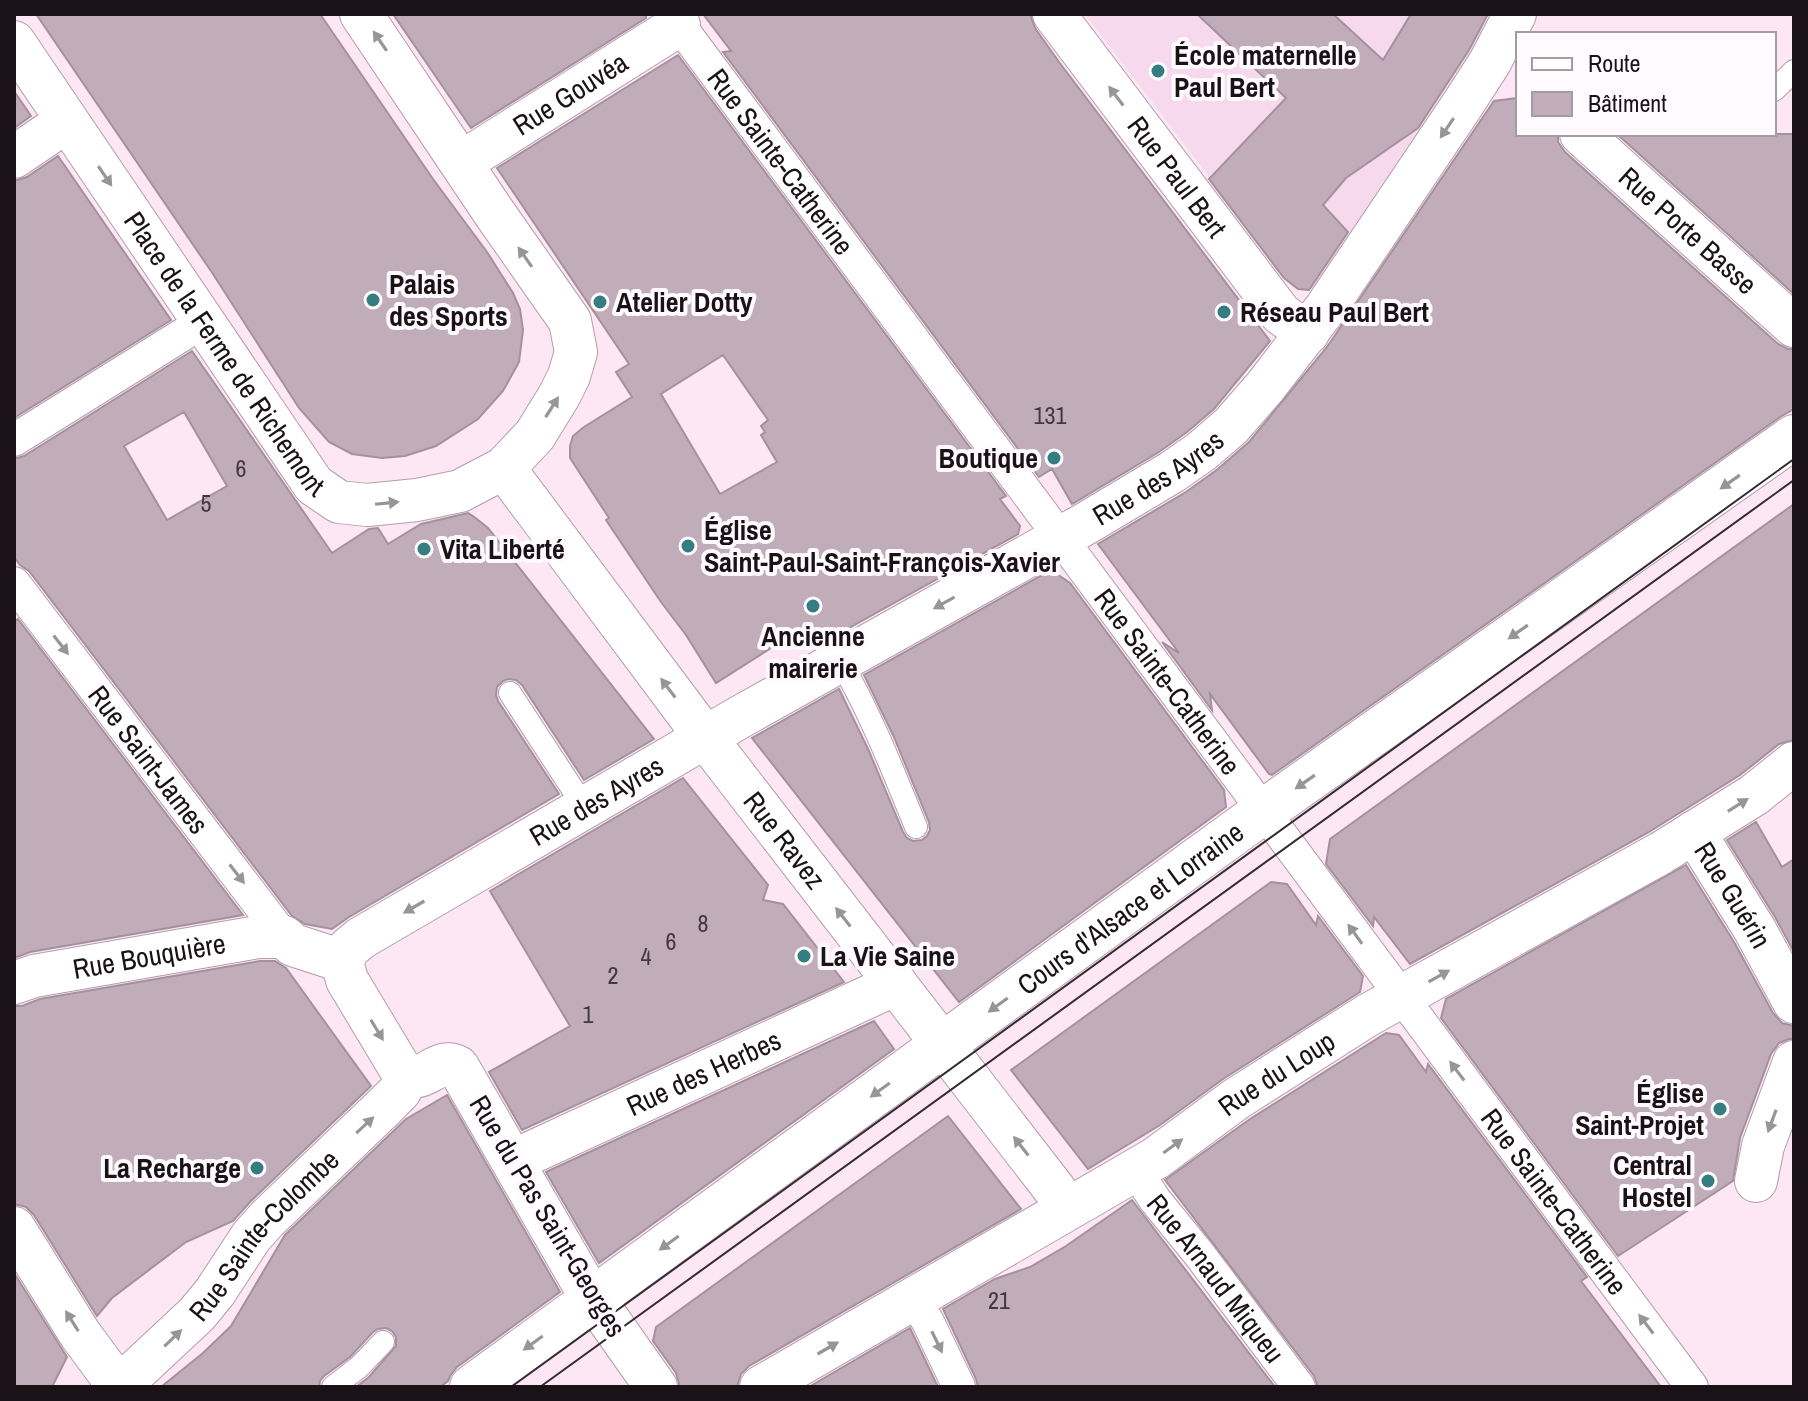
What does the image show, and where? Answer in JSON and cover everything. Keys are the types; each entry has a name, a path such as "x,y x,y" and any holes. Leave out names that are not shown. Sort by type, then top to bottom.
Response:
{"street":[{"name":"Place de la Ferme de Richemont","path":"14,42 314,485 339,502 367,505 417,500 460,491 504,468 535,435 569,376 576,352 570,321 361,14"},
{"name":"Rue Paul Bert","path":"1054,14 1281,314 1308,333"},
{"name":"Rue des Ayres","path":"342,961 349,948 361,938 705,737 1061,538 1202,451 1231,426 1308,333 1463,104 1504,70 1515,14"},
{"name":"Rue Gouvéa","path":"462,162 675,20"},
{"name":"Rue Sainte-Catherine","path":"675,20 1692,1387"},
{"path":"14,157 67,121"},
{"name":"Rue Porte Basse","path":"1583,136 1794,326"},
{"path":"14,440 203,322"},
{"name":"Cours d'Alsace et Lorraine","path":"472,1387 1264,811 1794,437"},
{"name":"Rue Ravez","path":"504,468 705,737 1055,1190 1066,1209"},
{"name":"Rue Saint-James","path":"18,598 284,937"},
{"name":"Rue du Loup","path":"761,1387 1156,1158 1236,1099 1368,1015 1661,853 1754,795 1794,763"},
{"name":"Rue Guérin","path":"1694,832 1755,930 1794,1002"},
{"name":"Rue Bouquière","path":"14,983 34,976 258,937 284,937"},
{"path":"284,937 293,945 342,961 347,980 406,1076"},
{"name":"Rue des Herbes","path":"513,1161 896,984"},
{"path":"1756,1181 1763,1146 1794,1062"},
{"name":"Rue du Pas Saint-Georges","path":"406,1076 417,1077 442,1064 452,1063 458,1067 582,1282 656,1387"},
{"name":"Rue Sainte-Colombe","path":"116,1386 167,1344 197,1314 251,1237 400,1091 406,1076"},
{"name":"Rue Arnaud Miqueu","path":"1135,1169 1155,1200 1299,1387"},
{"path":"14,1228 116,1386"},
{"path":"914,1298 959,1387"}],"lane":[{"path":"1776,88 1794,71"},
{"path":"840,661 887,756 916,827"},
{"path":"510,693 585,808"},
{"path":"333,1387 359,1367 383,1342"}],"shaded area":[{"path":"1085,14 1465,14 1486,29 1425,129 1314,289 1305,290 1289,282"}],"building":[{"path":"36,14 320,14 513,293 520,309 523,330 519,362 503,391 478,419 436,446 405,456 382,458 352,454 329,442 299,408 213,274"},
{"path":"393,14 646,14 646,18 471,128"},
{"path":"703,14 1030,14 1035,28 1059,62 1270,341 1214,409 1187,432 1072,504 1052,469 1039,477 723,52 731,51"},
{"path":"1197,14 1333,14 1383,60 1411,14 1488,14 1469,50 1418,128 1346,178 1323,205 1348,232 1309,290 1298,289 1284,278 1209,179 1286,98"},
{"path":"678,55 1006,496 1000,499 1020,526 1018,534 813,648 801,629 716,683 606,520 609,518 570,458 573,436 632,397 616,372 629,364 497,168","holes":["723,355 768,420 761,426 765,432 761,435 777,462 720,494 661,394"]},
{"path":"14,91 31,116 14,128"},
{"path":"1516,98 1516,136 1558,136 1558,142 1565,152 1778,344 1794,349 1794,409 1272,775 1210,694 1212,710 1162,642 1179,653 1098,544 1186,492 1249,442 1327,347 1494,101"},
{"path":"1794,134 1794,294 1619,136"},
{"path":"58,156 171,320 14,418 14,181 27,177"},
{"path":"192,351 332,553 369,529 378,528 388,544 421,524 468,513 488,528 654,739 584,780 522,685 516,680 503,681 497,687 498,701 559,794 332,929 305,924 292,916 29,571 14,557 14,459 24,456","holes":["184,412 227,486 167,520 124,446"]},
{"path":"1794,504 1794,740 1779,744 1740,775 1649,832 1410,964 1374,917 1373,926 1326,864 1330,839"},
{"path":"1051,570 1070,583 1224,790 1226,807 959,1002 752,738 839,689 903,832 913,841 922,840 930,830 929,822 864,675"},
{"path":"18,619 243,915 30,952 14,958 14,622"},
{"path":"683,778 768,885 763,900 783,904 844,982 522,1130 489,1072 570,1026 490,891"},
{"path":"1756,822 1782,867 1794,859 1794,952 1727,840"},
{"path":"1686,865 1773,1013 1782,1023 1794,1026 1794,1039 1779,1043 1771,1054 1740,1138 1733,1181 1618,1256 1441,1018 1446,999"},
{"path":"1271,882 1287,884 1316,925 1318,916 1363,976 1360,992 1088,1169 1011,1070"},
{"path":"260,961 275,961 286,968 371,1086 233,1221 186,1242 112,1298 97,1316 34,1215 26,1207 14,1204 14,1006"},
{"path":"874,1021 894,1049 599,1263 546,1172"},
{"path":"1386,1033 1399,1035 1426,1072 1428,1064 1587,1277 1581,1281 1661,1387 1318,1387 1314,1376 1165,1180 1250,1119"},
{"path":"447,1095 560,1292 457,1367 440,1387 356,1387 396,1346 396,1337 386,1328 373,1332 350,1357 324,1376 319,1387 161,1387 231,1326 285,1235 406,1119"},
{"path":"948,1116 1021,1209 749,1366 741,1374 737,1387 680,1387 676,1373 653,1341 656,1327"},
{"path":"1132,1200 1275,1387 978,1387 943,1309 995,1279 1030,1267"},
{"path":"14,1273 67,1357 52,1387 14,1387"},
{"path":"910,1328 938,1387 809,1387"}],"tram line":[{"path":"511,1387 1794,459"},
{"path":"540,1387 1794,480"}],"place":[{"name":"École maternelle Paul Bert","path":"1158,71"},
{"name":"Palais des Sports","path":"373,300"},
{"name":"Atelier Dotty","path":"600,302"},
{"name":"Réseau Paul Bert","path":"1224,312"},
{"name":"Boutique","path":"1054,458"},
{"name":"Église Saint-Paul-Saint-François-Xavier","path":"688,546"},
{"name":"Vita Liberté","path":"424,549"},
{"name":"Ancienne mairerie","path":"813,606"},
{"name":"La Vie Saine","path":"804,956"},
{"name":"Église Saint-Projet","path":"1720,1109"},
{"name":"La Recharge","path":"257,1168"},
{"name":"Central Hostel","path":"1708,1181"}]}
